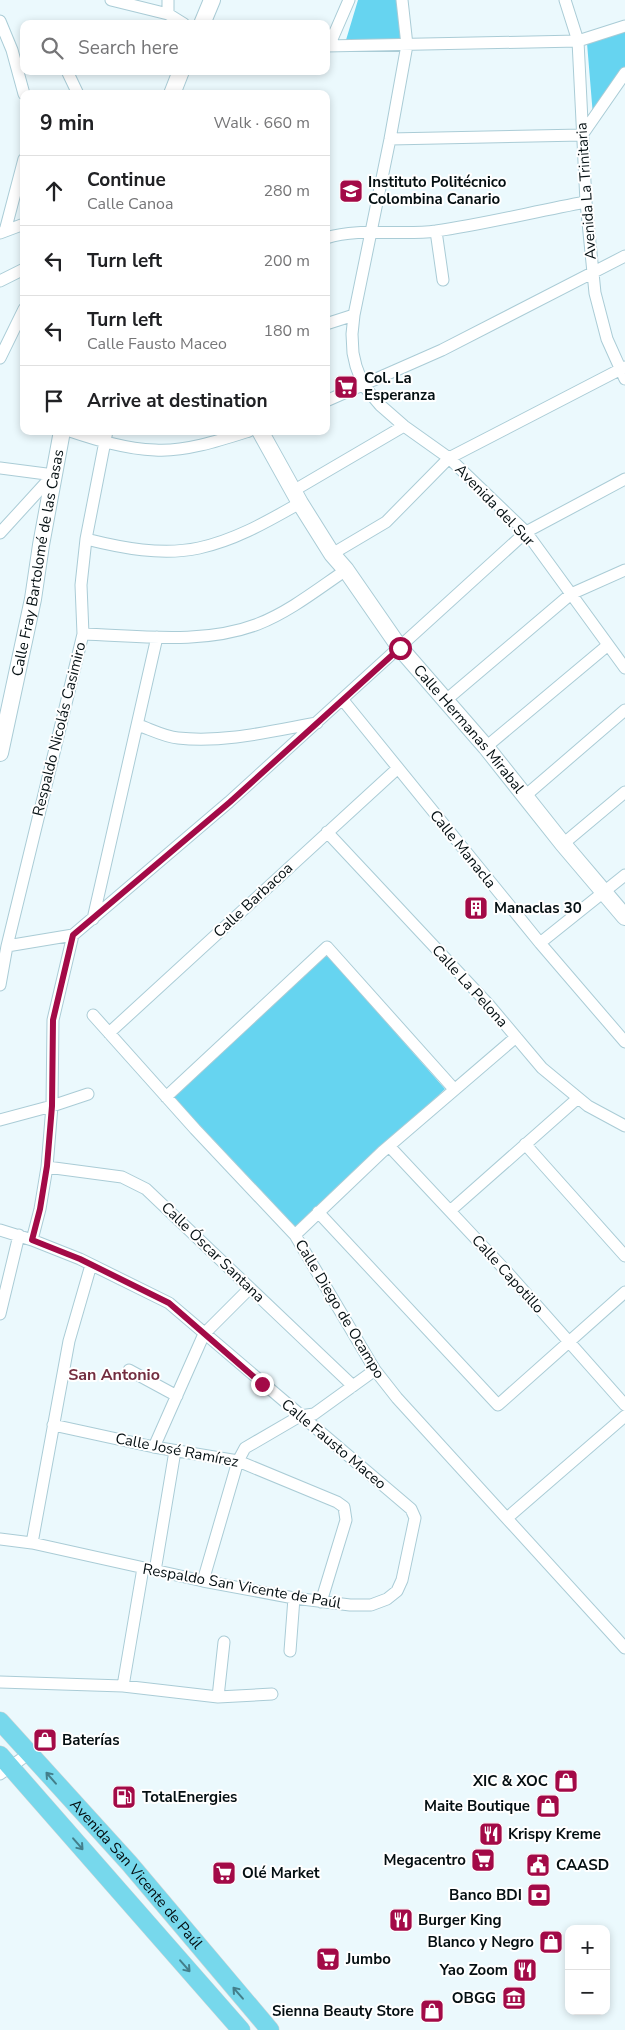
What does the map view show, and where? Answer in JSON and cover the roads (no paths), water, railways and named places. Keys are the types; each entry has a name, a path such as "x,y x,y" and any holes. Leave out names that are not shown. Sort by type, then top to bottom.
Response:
{"main road":[{"name":"Avenida San Vicente de Paúl","path":"0,1721 128,1863 270,2030"},
{"name":"Avenida San Vicente de Paúl","path":"3,1765 241,2030"}],"street":[{"path":"111,0 168,14 178,20"},
{"path":"168,0 168,14"},
{"path":"204,20 212,0"},
{"path":"330,42 349,0"},
{"path":"363,385 353,353 354,314 407,45 402,0"},
{"name":"Avenida La Trinitaria","path":"565,0 578,41 586,202 592,272 600,314 608,340 623,372"},
{"path":"0,21 12,50 23,90"},
{"path":"330,46 578,41 625,26"},
{"path":"390,139 582,135 625,74"},
{"path":"69,75 76,90"},
{"path":"174,90 179,75"},
{"path":"2,232 20,172"},
{"path":"330,237 370,232 404,233 436,231 586,202"},
{"path":"2,232 20,225"},
{"path":"436,231 443,280"},
{"path":"330,398 442,350 625,256"},
{"path":"0,281 20,271"},
{"path":"330,323 354,314"},
{"path":"0,358 20,317"},
{"path":"332,554 386,522 449,458 623,372"},
{"name":"Avenida del Sur","path":"363,385 380,405 404,426 449,458 526,532 625,668"},
{"path":"86,539 124,548 165,551 198,548 226,540 262,524 297,497 404,426"},
{"name":"Calle Fray Bartolomé de las Casas","path":"0,753 33,599 61,435"},
{"path":"106,437 156,450 214,442 236,435"},
{"name":"Calle Hermanas Mirabal","path":"262,435 332,554 346,570 400,648 486,747 563,844 625,917"},
{"name":"Respaldo Nicolás Casimiro","path":"0,985 7,946 83,634 81,585 86,539 106,437"},
{"path":"0,468 54,475"},
{"path":"0,533 54,475"},
{"path":"7,946 73,935 230,802 526,532 625,479"},
{"path":"83,634 157,637 220,635 257,624 281,613 346,570"},
{"path":"446,700 570,594 625,570"},
{"path":"93,919 157,637"},
{"path":"486,747 608,645"},
{"name":"Calle Manacla","path":"342,699 540,943 625,1042"},
{"path":"525,796 625,710"},
{"path":"138,724 176,738 212,739 245,736 318,723"},
{"name":"Calle Barbacoa","path":"109,1033 398,768"},
{"path":"563,844 625,792"},
{"name":"Calle La Pelona","path":"327,832 489,1005 542,1068 588,1106 625,1126"},
{"path":"540,943 625,875"},
{"path":"32,1240 40,1209 47,1166 52,1106 53,1020 73,935"},
{"path":"166,1097 327,947 454,1089"},
{"name":"Calle Diego de Ocampo","path":"93,1015 295,1236 375,1370 397,1398 625,1648"},
{"path":"295,1236 389,1146 516,1037"},
{"path":"0,1120 88,1094"},
{"path":"450,1211 578,1098"},
{"path":"525,1144 625,1256"},
{"name":"Calle Capotillo","path":"389,1146 570,1342 625,1405"},
{"name":"Calle Óscar Santana","path":"47,1166 122,1177 146,1188 353,1386"},
{"path":"318,1212 498,1405 625,1292"},
{"name":"Calle Fausto Maceo","path":"0,1230 19,1235 91,1265 169,1303 411,1509"},
{"path":"0,1314 2,1291 19,1235"},
{"path":"32,1543 70,1340 91,1265"},
{"path":"154,1447 204,1334 250,1288"},
{"path":"129,1370 177,1396"},
{"path":"203,1581 238,1461 245,1448 300,1416 314,1414 375,1370"},
{"path":"507,1518 625,1416"},
{"name":"Calle José Ramírez","path":"53,1425 154,1447 238,1461 323,1494 344,1507 346,1520 321,1602"},
{"path":"123,1686 175,1451"},
{"name":"Respaldo San Vicente de Paúl","path":"0,1539 32,1543 149,1570 294,1598 350,1605 371,1605 387,1599 397,1591 402,1580 416,1518 411,1509"},
{"path":"290,1651 294,1598"},
{"path":"218,1697 224,1642"},
{"path":"0,1682 123,1686 218,1697 272,1694"},
{"path":"3,1765 30,1753"}],"place":[{"name":"Instituto Politécnico Colombina Canario","path":"351,191"},
{"name":"Col. La Esperanza","path":"346,387"},
{"name":"Manaclas 30","path":"476,908"},
{"name":"Baterías","path":"45,1740"},
{"name":"XIC & XOC","path":"566,1781"},
{"name":"TotalEnergies","path":"124,1797"},
{"name":"Maite Boutique","path":"548,1806"},
{"name":"Krispy Kreme","path":"491,1834"},
{"name":"Megacentro","path":"483,1860"},
{"name":"CAASD","path":"538,1865"},
{"name":"Olé Market","path":"224,1873"},
{"name":"Banco BDI","path":"539,1895"},
{"name":"Burger King","path":"401,1920"},
{"name":"Blanco y Negro","path":"551,1942"},
{"name":"Jumbo","path":"328,1959"},
{"name":"Yao Zoom","path":"525,1970"},
{"name":"OBGG","path":"514,1998"},
{"name":"Sienna Beauty Store","path":"432,2011"}],"district":[{"name":"San Antonio","path":"114,1375"}]}
